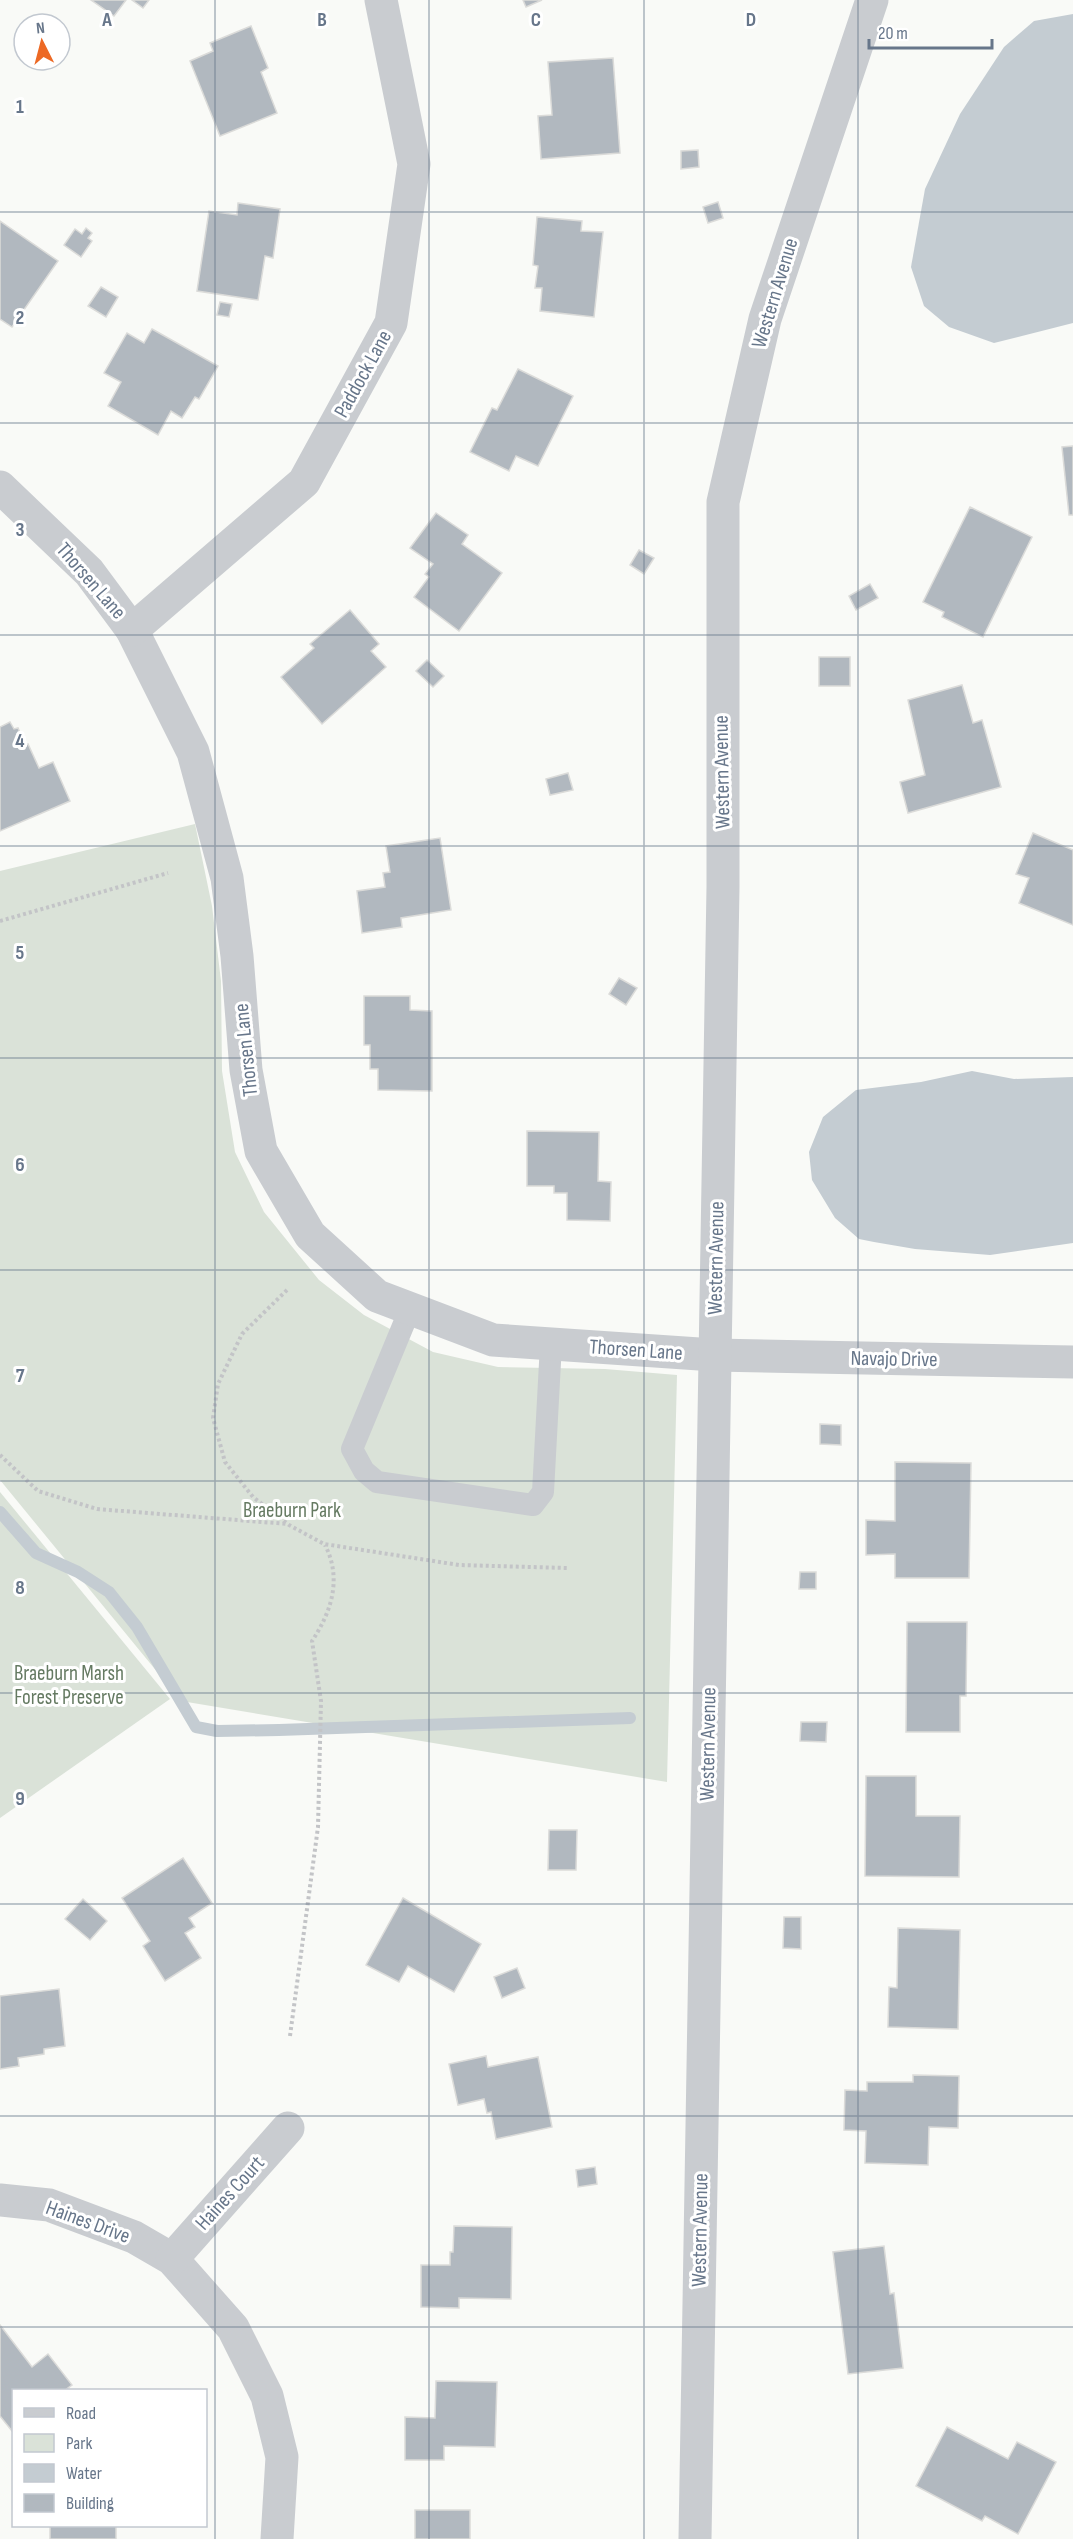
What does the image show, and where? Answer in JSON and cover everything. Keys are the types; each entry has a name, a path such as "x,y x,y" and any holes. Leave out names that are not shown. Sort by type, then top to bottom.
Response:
{"street":[{"name":"Paddock Lane","path":"132,630 304,482 391,323 414,164 381,0"},
{"name":"Western Avenue","path":"695,2539 723,887 723,502 765,319 872,0"},
{"name":"Thorsen Lane","path":"0,487 89,572 132,630 194,753 227,878 237,956 246,1070 261,1151 310,1235 376,1296 493,1340 714,1355"},
{"name":"Navajo Drive","path":"714,1355 1073,1362"},
{"name":"Haines Court","path":"172,2259 288,2128"},
{"name":"Haines Drive","path":"0,2200 49,2205 134,2237 172,2259 233,2328 267,2396 282,2457 277,2539"}],"lane":[{"path":"410,1309 352,1449 364,1471 377,1482 532,1504 543,1492 551,1344"}],"path":[{"path":"0,921 168,873"},
{"path":"286,1290 242,1334 218,1384 213,1418 225,1462 253,1497 289,1525 324,1544 459,1564 568,1568"},
{"path":"0,1455 38,1491 97,1509 289,1525"},
{"path":"290,2036 318,1827 322,1762 321,1701 312,1641 323,1625 335,1584 333,1561 324,1544"}],"green space":[{"name":"Braeburn Park","path":"195,824 212,906 221,981 222,1071 235,1152 264,1212 319,1280 364,1315 433,1352 498,1367 605,1369 677,1375 667,1782 181,1701 0,1480 0,871"},
{"name":"Braeburn Marsh Forest Preserve","path":"0,1492 170,1699 0,1818"}],"water":[{"path":"1073,14 1073,323 994,343 949,327 924,306 911,267 925,189 960,114 1004,47 1034,21"},
{"path":"972,1071 1014,1079 1073,1077 1073,1243 990,1255 915,1249 859,1239 835,1218 812,1180 809,1152 823,1117 856,1090 921,1082"}],"building":[{"path":"91,0 126,0 114,16"},
{"path":"132,0 149,0 143,8"},
{"path":"523,0 542,0 526,7"},
{"path":"251,26 268,68 261,72 277,113 220,136 190,61 213,51 210,43"},
{"path":"613,58 620,153 541,159 538,116 552,115 548,62"},
{"path":"698,150 699,167 681,169 681,151"},
{"path":"718,202 723,218 708,223 703,207"},
{"path":"238,203 280,209 273,258 265,256 258,300 197,291 209,211 237,215"},
{"path":"537,217 582,221 581,231 603,232 594,317 540,311 542,288 535,288 538,266 533,265"},
{"path":"0,221 58,261 12,327 0,319"},
{"path":"86,228 92,233 88,238 92,241 81,257 64,245 75,229 82,234"},
{"path":"101,287 118,297 106,317 88,306"},
{"path":"220,302 232,304 229,317 217,315"},
{"path":"152,329 218,366 199,399 195,397 182,418 171,411 158,435 108,406 121,382 104,373 127,333 144,343"},
{"path":"518,369 573,396 538,466 516,456 509,471 470,452 492,408 497,410"},
{"path":"1073,446 1073,515 1069,515 1062,447"},
{"path":"970,507 1032,537 983,637 942,617 944,612 923,602"},
{"path":"436,513 468,535 462,544 502,573 459,631 414,597 429,577 425,574 433,564 410,548"},
{"path":"639,550 654,558 644,574 630,565"},
{"path":"870,584 878,598 856,610 849,596"},
{"path":"350,610 379,644 371,651 386,667 322,724 281,677 314,648 310,644"},
{"path":"819,657 850,657 850,686 819,686"},
{"path":"427,660 444,676 433,687 416,671"},
{"path":"962,685 973,723 982,720 1001,787 908,813 900,782 925,775 908,700"},
{"path":"10,722 14,729 18,728 39,768 53,762 70,801 0,831 0,727"},
{"path":"568,773 573,790 550,795 546,779"},
{"path":"1033,833 1073,850 1073,925 1019,903 1029,878 1016,874"},
{"path":"440,838 451,910 401,918 402,927 362,933 357,891 385,887 383,873 390,872 386,846"},
{"path":"619,978 637,988 626,1005 609,994"},
{"path":"364,996 410,996 410,1010 432,1011 432,1091 378,1090 378,1069 370,1069 370,1045 364,1045"},
{"path":"527,1131 599,1132 598,1181 611,1182 610,1221 567,1220 567,1193 554,1193 554,1186 527,1186"},
{"path":"820,1424 841,1425 841,1445 820,1444"},
{"path":"895,1462 971,1463 969,1578 895,1578 895,1554 866,1555 866,1520 895,1521"},
{"path":"800,1572 816,1572 816,1589 799,1589"},
{"path":"907,1622 967,1622 966,1696 960,1696 960,1732 906,1732"},
{"path":"801,1722 827,1722 826,1742 800,1741"},
{"path":"866,1776 916,1776 916,1816 960,1816 959,1877 865,1876"},
{"path":"549,1830 577,1830 576,1870 548,1870"},
{"path":"183,1858 212,1903 189,1918 195,1927 185,1933 201,1958 165,1981 143,1946 150,1941 122,1898"},
{"path":"403,1898 481,1944 454,1992 408,1966 399,1982 366,1965"},
{"path":"83,1899 107,1921 90,1940 65,1919"},
{"path":"784,1917 801,1917 801,1949 783,1948"},
{"path":"898,1928 960,1930 958,2029 888,2027 889,1987 897,1988"},
{"path":"517,1968 525,1988 502,1998 494,1977"},
{"path":"59,1989 65,2046 44,2049 44,2054 18,2058 19,2066 0,2069 0,1996"},
{"path":"486,2056 488,2067 538,2057 552,2127 496,2139 491,2112 487,2113 484,2099 458,2105 449,2064"},
{"path":"913,2075 959,2076 958,2128 929,2127 928,2165 865,2163 866,2131 844,2130 845,2090 867,2091 867,2082 913,2082"},
{"path":"595,2167 597,2184 578,2187 576,2170"},
{"path":"454,2226 512,2227 511,2299 459,2298 459,2308 421,2307 421,2265 450,2265"},
{"path":"884,2246 890,2294 894,2293 903,2368 848,2374 833,2252"},
{"path":"0,2325 32,2367 48,2354 72,2385 66,2389 12,2389 12,2431 0,2416"},
{"path":"436,2381 497,2382 495,2447 444,2446 444,2460 405,2460 405,2417 435,2418"},
{"path":"947,2427 1008,2459 1017,2442 1056,2462 1018,2534 985,2516 982,2521 916,2486"},
{"path":"415,2510 470,2510 470,2539 415,2539"},
{"path":"50,2527 116,2527 116,2539 50,2539"}],"waterway":[{"path":"0,1512 36,1553 78,1572 109,1592 137,1627 196,1727 217,1731 279,1730 630,1718"}]}
